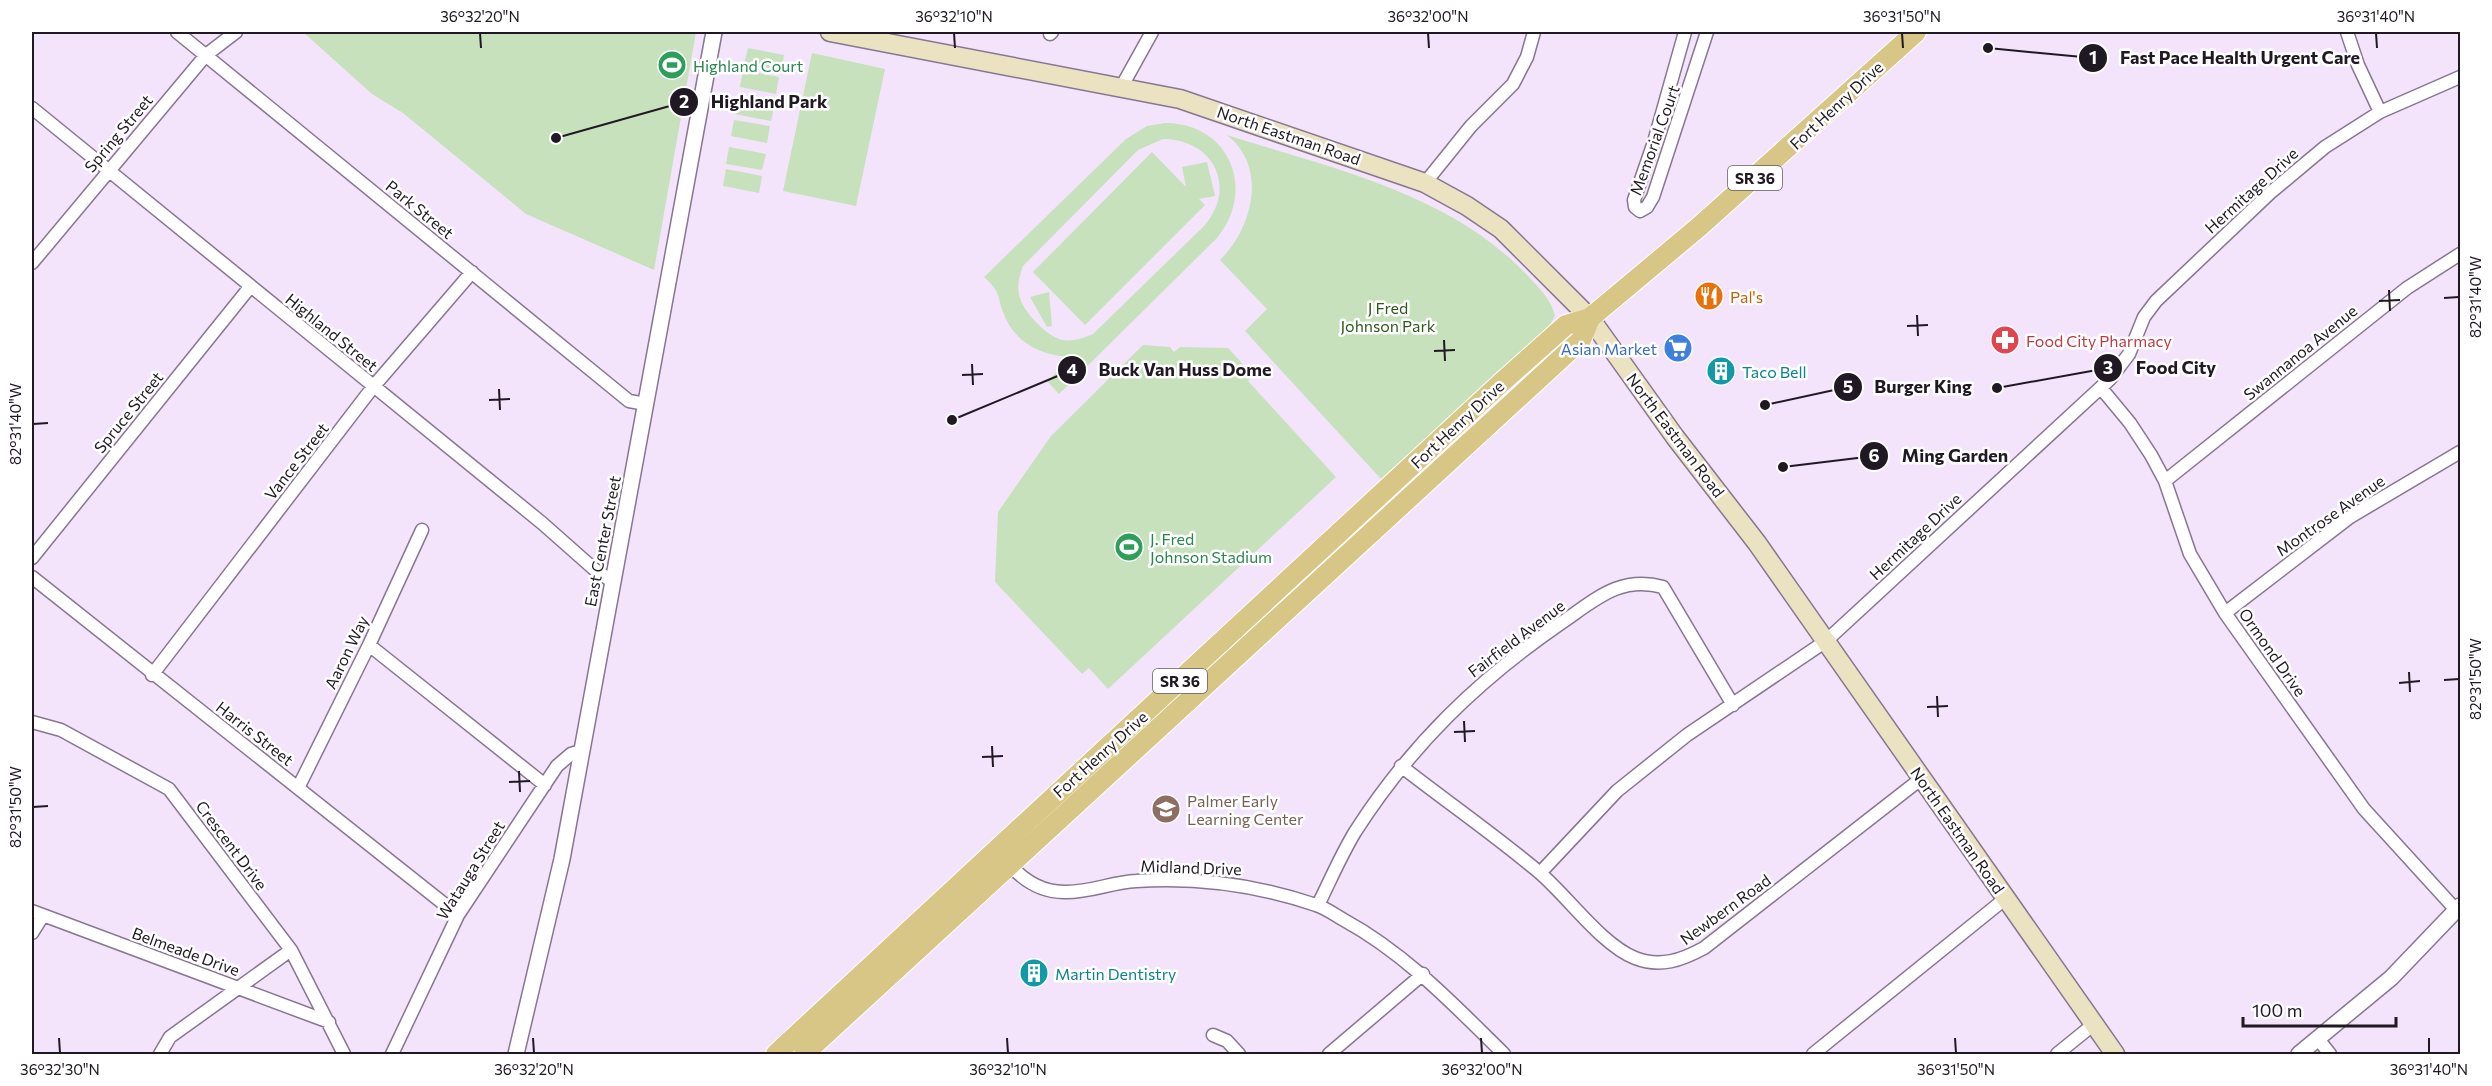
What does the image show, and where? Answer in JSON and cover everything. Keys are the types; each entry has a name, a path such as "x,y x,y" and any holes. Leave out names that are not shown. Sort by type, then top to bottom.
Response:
{"main road":[{"name":"North Eastman Road","path":"830,32 1122,86 1226,112 1425,183 1502,229 1590,318 1675,437 1757,543 2115,1054"},
{"name":"Fort Henry Drive","path":"776,1054 1502,382 1566,325 1590,318 1790,148 1916,32"},
{"name":"Fort Henry Drive","path":"804,1054 1581,340 1590,318"}],"street":[{"name":"Park Street","path":"177,32 629,401 646,404"},
{"name":"Spring Street","path":"32,263 206,55 236,32"},
{"name":"East Center Street","path":"516,1054 562,859 714,32"},
{"path":"1122,86 1152,32"},
{"path":"1425,183 1471,126 1514,84 1527,57 1534,32"},
{"name":"Memorial Court","path":"1685,32 1654,142 1634,200 1635,207 1640,211 1647,207 1653,197 1707,32"},
{"path":"2347,32 2358,65 2380,111"},
{"path":"1675,65 1695,70"},
{"name":"Hermitage Drive","path":"1540,873 1617,791 1679,741 1826,642 2101,388 2129,354 2144,317 2167,289 2304,164 2380,111 2460,77"},
{"name":"Highland Street","path":"32,108 613,582"},
{"name":"Swannanoa Avenue","path":"2165,482 2398,294 2460,254"},
{"name":"Vance Street","path":"152,675 373,387 472,272"},
{"name":"Spruce Street","path":"32,558 250,287"},
{"name":"Ormond Drive","path":"2101,388 2130,423 2165,482 2190,554 2225,613 2364,809 2458,909"},
{"name":"Montrose Avenue","path":"2225,613 2350,517 2460,452"},
{"name":"Aaron Way","path":"298,788 369,645 422,530"},
{"name":"Harris Street","path":"32,578 458,915"},
{"name":"Fairfield Avenue","path":"1318,905 1354,834 1401,766 1442,720 1488,676 1572,616 1622,584 1649,583 1663,587 1733,705"},
{"path":"369,645 545,785"},
{"name":"Crescent Drive","path":"32,722 61,730 169,789 291,950 344,1054"},
{"name":"Watauga Street","path":"392,1054 458,915 557,766 571,754 581,751"},
{"name":"Newbern Road","path":"1401,766 1540,873 1620,951 1637,959 1658,962 1681,961 1704,948 1922,778"},
{"name":"Midland Drive","path":"1010,864 1021,877 1043,889 1064,892 1134,881 1182,880 1239,884 1318,905 1363,930 1423,974 1504,1054"},
{"path":"1813,1054 2006,898"},
{"path":"2299,1054 2391,978 2458,909"},
{"path":"32,933 37,914"},
{"name":"Belmeade Drive","path":"37,914 329,1022"},
{"path":"160,1054 170,1037 236,987 291,950"},
{"path":"1329,1054 1423,974"},
{"path":"2057,1054 2094,1024"},
{"path":"1213,1035 1227,1041 1239,1054"},
{"path":"2318,1039 2330,1054"}],"green space":[{"path":"303,32 696,32 654,270 526,214 403,113 372,94"},
{"path":"748,48 784,55 781,71 744,64"},
{"path":"812,53 885,69 856,206 783,191"},
{"path":"743,70 779,77 776,94 740,87"},
{"path":"738,97 775,104 771,121 735,114"},
{"path":"734,120 770,126 767,143 731,136"},
{"path":"1165,123 1187,126 1206,134 1220,146 1230,162 1235,180 1235,199 1229,219 1217,238 1059,394 1047,381 1072,357 1050,354 1021,340 1008,323 996,290 984,277 1126,139 1147,126","holes":["1163,139 1181,141 1207,156 1215,168 1219,181 1219,196 1214,211 1204,226 1093,334 1075,340 1061,340 1048,333 1029,314 1021,302 1018,289 1023,266 1138,150"]},
{"name":"J Fred Johnson Park","path":"1227,135 1347,172 1425,203 1462,223 1496,247 1527,275 1551,304 1555,316 1547,329 1381,479 1245,331 1267,309 1220,260 1241,231 1248,215 1251,198 1252,180 1248,164 1240,148"},
{"path":"729,147 766,154 762,170 726,164"},
{"path":"1152,152 1186,187 1182,167 1207,162 1215,196 1199,199 1205,205 1085,325 1033,272"},
{"path":"726,169 762,176 759,193 723,186"},
{"path":"1049,292 1052,326 1047,327 1030,297"},
{"name":"J. Fred Johnson Stadium","path":"1143,345 1170,347 1174,352 1180,347 1228,348 1253,375 1248,381 1336,477 1108,689 1089,668 1082,674 995,582 998,512 1051,436"}],"place":[{"name":"Fast Pace Health Urgent Care","path":"1988,48"},
{"name":"Highland Court","path":"672,65"},
{"name":"Highland Park","path":"556,138"},
{"name":"Pal's","path":"1709,296"},
{"name":"Food City Pharmacy","path":"2005,340"},
{"name":"Asian Market","path":"1678,348"},
{"name":"Taco Bell","path":"1721,371"},
{"name":"Food City","path":"1997,388"},
{"name":"Burger King","path":"1765,405"},
{"name":"Buck Van Huss Dome","path":"952,420"},
{"name":"Ming Garden","path":"1783,467"},
{"name":"J. Fred Johnson Stadium","path":"1129,547"},
{"name":"Palmer Early Learning Center","path":"1166,809"},
{"name":"Martin Dentistry","path":"1034,973"}]}
